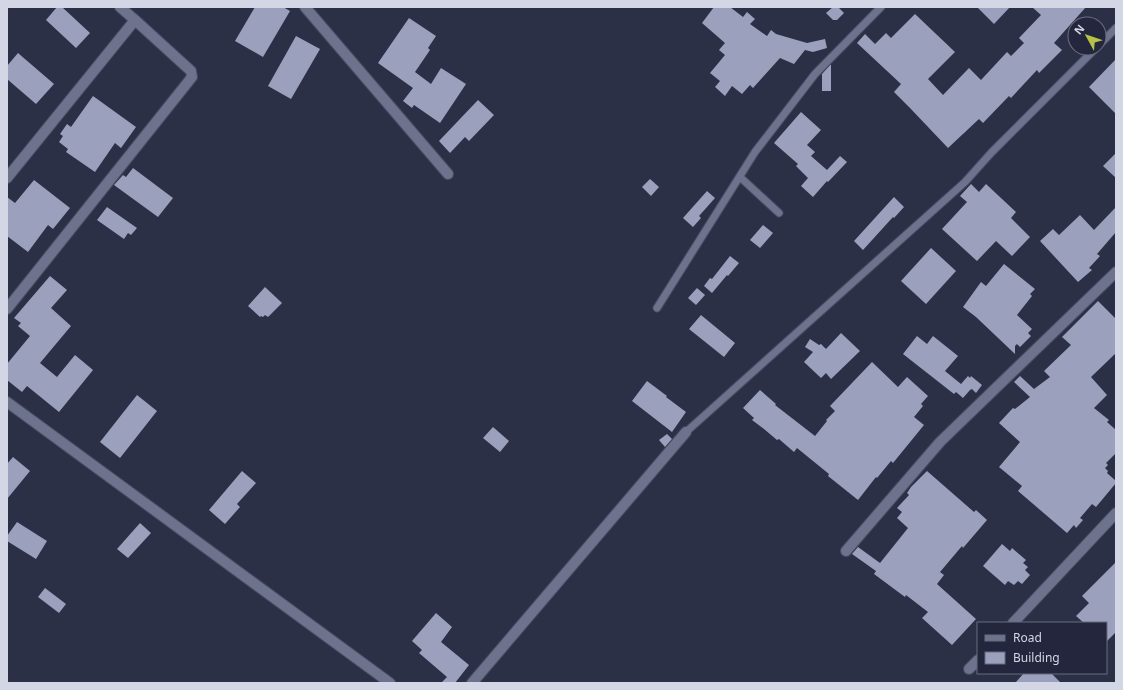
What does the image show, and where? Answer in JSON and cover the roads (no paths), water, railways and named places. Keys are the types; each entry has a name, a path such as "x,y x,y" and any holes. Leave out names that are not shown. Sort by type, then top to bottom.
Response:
{"street":[{"path":"7,309 192,77 191,71 120,7"},
{"path":"305,7 448,174"},
{"path":"7,178 135,20"},
{"path":"846,550 940,442 1116,272"},
{"path":"7,402 390,683"},
{"path":"472,683 686,432"},
{"path":"1014,622 1116,513"},
{"path":"969,669 977,661"}],"lane":[{"path":"657,308 755,152 815,74 881,7"},
{"path":"1107,37 1116,28"},
{"path":"686,432 965,182 991,152 1088,56"},
{"path":"740,177 779,214"}]}
